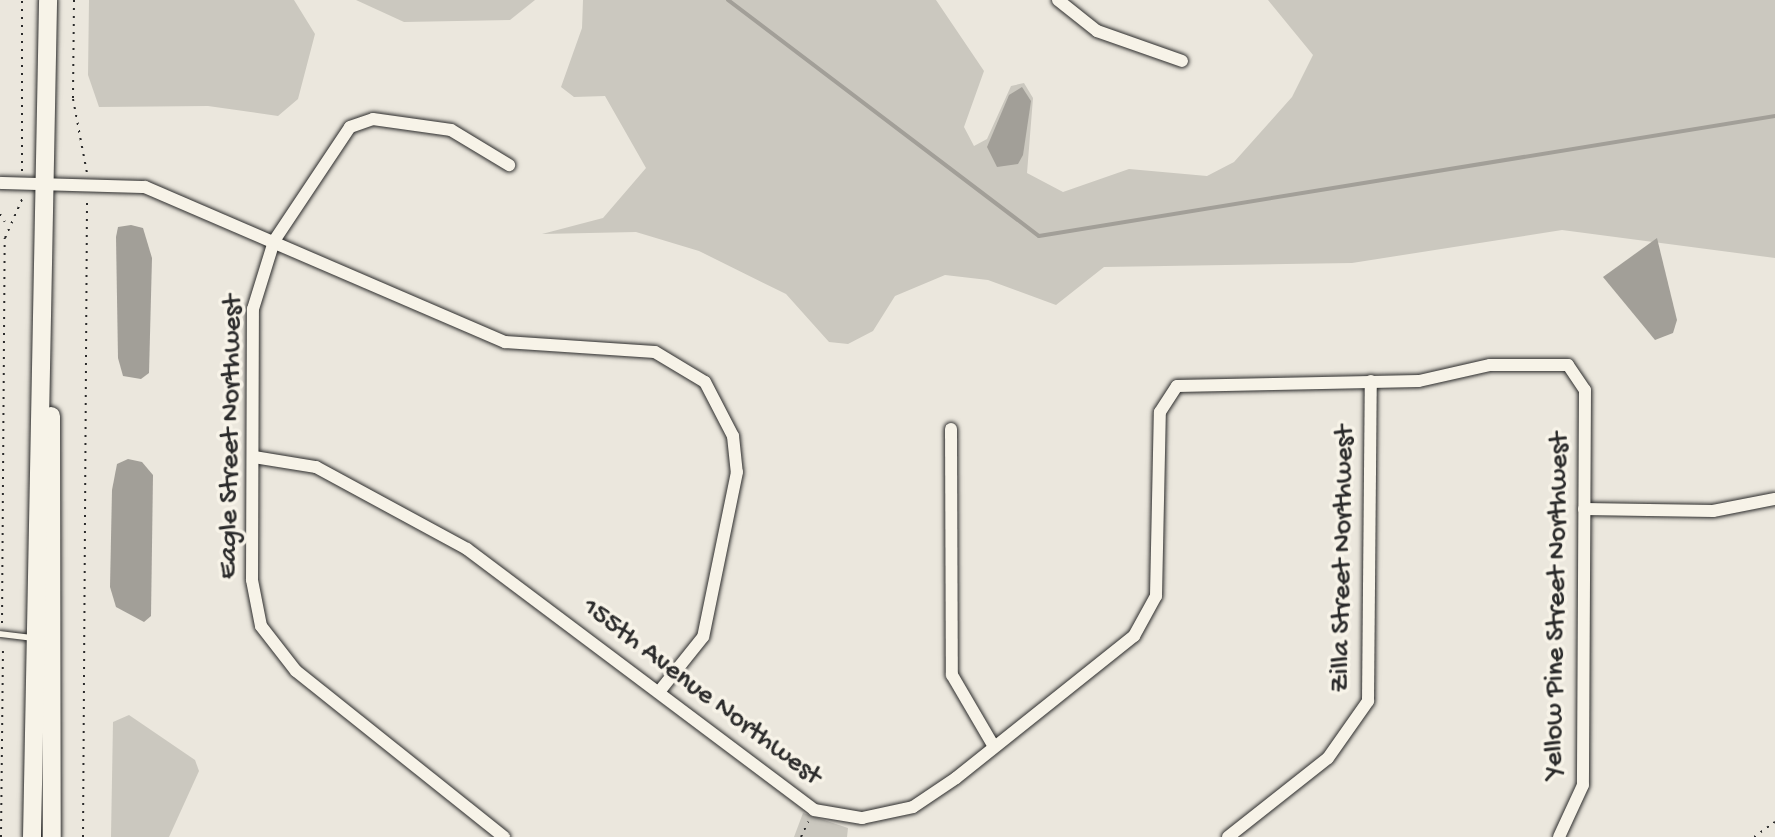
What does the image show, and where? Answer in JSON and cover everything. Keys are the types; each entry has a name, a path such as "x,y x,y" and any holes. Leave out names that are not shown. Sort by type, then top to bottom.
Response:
{"main road":[{"path":"48,0 45,356 52,837"},
{"path":"32,837 33,638 45,356"}],"street":[{"path":"1058,0 1097,31 1182,61"},
{"name":"Eagle Street Northwest","path":"504,837 296,671 261,626 252,580 255,292 274,241 324,158 350,127 373,119 451,130 509,165"},
{"path":"0,183 145,187 505,342 655,352 705,382 719,404 737,472 716,591 703,637 659,692"},
{"name":"Yellow Pine Street Northwest","path":"1371,381 1538,360 1574,372 1585,390 1583,785 1559,837"},
{"name":"155th Avenue Northwest","path":"254,457 316,467 467,549 814,810 894,814 1090,677 1142,623 1156,596 1161,549 1160,412 1176,387 1371,381"},
{"name":"Zilla Street Northwest","path":"1228,837 1351,734 1368,701 1372,659 1371,381"},
{"path":"951,429 952,675 994,747"},
{"path":"1584,509 1713,511 1775,499"}],"lane":[{"path":"0,634 33,638"}],"path":[{"path":"22,0 22,156"},
{"path":"74,0 74,105 88,169"},
{"path":"83,837 87,198"},
{"path":"6,223 23,209"},
{"path":"0,214 6,223 2,624"},
{"path":"0,646 1,837"},
{"path":"801,837 814,810"},
{"path":"1754,837 1775,822"}],"shaded area":[{"path":"89,0 294,0 315,34 298,99 278,116 208,106 99,107 88,75"},
{"path":"356,0 535,0 510,20 404,22"},
{"path":"583,0 936,0 984,71 964,127 974,146 987,139 1011,86 1024,83 1033,98 1027,173 1063,192 1129,169 1207,176 1234,162 1292,97 1313,55 1268,0 1775,0 1775,258 1562,230 1352,263 1104,267 1056,305 988,280 945,275 895,296 873,331 848,344 829,342 786,294 699,251 636,232 542,234 603,218 646,168 605,96 574,97 561,87 582,28"},
{"path":"1022,87 1031,101 1023,155 1018,164 997,167 987,147 1009,95"},
{"path":"131,225 143,228 152,258 149,373 141,379 123,376 118,358 116,237 118,227"},
{"path":"1657,238 1677,320 1673,333 1655,340 1603,277"},
{"path":"128,459 142,462 153,475 151,616 144,622 116,607 110,587 112,490 117,464"},
{"path":"129,715 195,760 199,771 169,837 111,837 113,722"},
{"path":"803,813 848,828 847,837 794,837"}],"waterway":[{"path":"728,0 1039,236 1775,116"}]}
